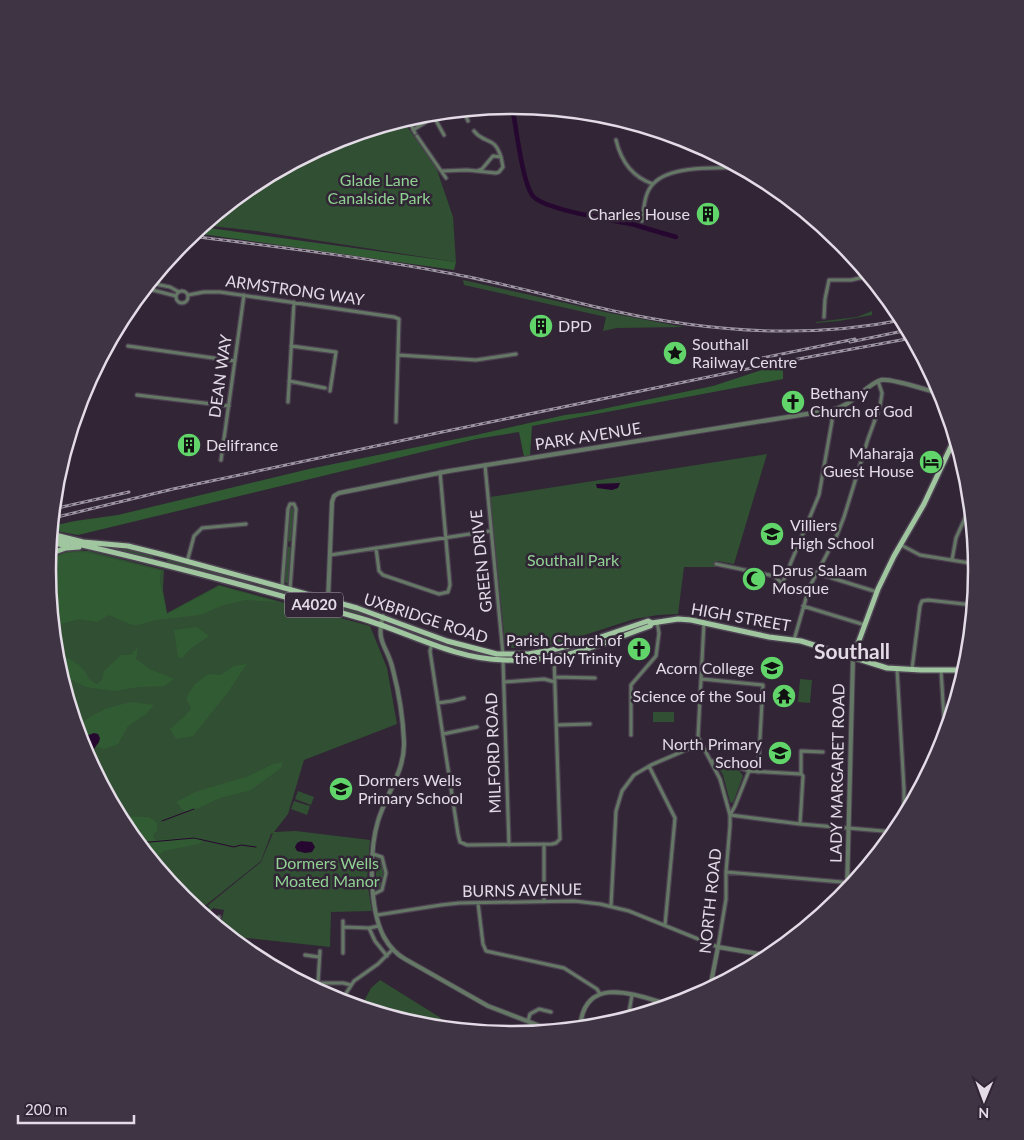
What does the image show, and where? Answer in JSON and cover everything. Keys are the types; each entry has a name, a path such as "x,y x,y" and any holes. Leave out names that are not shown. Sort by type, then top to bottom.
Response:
{"main road":[{"path":"853,657 877,592 900,545 924,504 951,447"},
{"name":"UXBRIDGE ROAD","path":"57,539 304,602 380,624 432,644 471,656 533,660 554,657 580,651 650,626 654,622"},
{"name":"UXBRIDGE ROAD","path":"57,539 128,546 168,556 382,616 447,641 503,657 579,644 648,621 654,622"},
{"path":"57,541 71,547"},
{"path":"57,552 71,547 84,546"},
{"path":"165,566 163,560 168,556"},
{"path":"248,587 251,588 255,585 254,580 251,579"},
{"name":"A4020","path":"304,602 306,594"},
{"name":"HIGH STREET","path":"654,622 678,619 704,622 769,637 813,644 853,657"},
{"path":"579,644 580,651"},
{"path":"471,656 473,648"},
{"name":"A4020","path":"853,657 897,672 911,670 956,670"}],"street":[{"path":"466,117 468,121"},
{"path":"436,121 444,135"},
{"path":"415,133 427,122"},
{"path":"411,126 446,178"},
{"path":"442,171 499,172 503,167 498,148 492,142 478,137 474,131"},
{"path":"616,140 622,158 629,169 643,180 653,184"},
{"path":"477,171 482,169 498,148"},
{"path":"493,156 501,157"},
{"path":"642,219 647,194 653,184 668,174 728,169"},
{"path":"824,317 824,299 829,280 851,280 861,278"},
{"name":"ARMSTRONG WAY","path":"157,284 170,287 179,292 183,291 188,295 220,292 394,317 399,319 398,355"},
{"name":"ARMSTRONG WAY","path":"153,290 176,296 177,301 182,303 187,301 188,295"},
{"path":"176,296 179,292"},
{"name":"DEAN WAY","path":"221,460 244,295"},
{"path":"288,402 294,302"},
{"path":"128,346 235,361"},
{"path":"292,346 336,352 330,391"},
{"path":"396,422 398,355 476,360 516,354"},
{"path":"289,381 326,388"},
{"path":"794,640 807,593 837,535 844,517 881,400 882,391 878,382 892,381 931,391"},
{"name":"PARK AVENUE","path":"328,601 332,502 335,494 440,472 832,410 845,406 878,382"},
{"path":"137,395 229,406"},
{"path":"782,584 819,495 832,421 832,410"},
{"name":"GREEN DRIVE","path":"485,465 503,657"},
{"path":"376,548 379,571 383,575 437,593 444,594 449,590 440,472"},
{"path":"282,587 288,509 290,504 294,504 296,509 290,590"},
{"path":"952,560 956,538 965,519"},
{"path":"187,562 194,536 202,528 246,524"},
{"path":"330,555 490,531"},
{"path":"900,545 920,555 968,563"},
{"path":"716,564 774,576 782,584 807,593"},
{"path":"816,573 877,592"},
{"path":"911,670 922,602 928,600 967,603"},
{"path":"803,606 865,625"},
{"path":"382,616 380,638 388,654 394,674 403,728 404,749 398,773 378,820 373,854 374,894 377,915 384,938 405,959 473,998 537,1025"},
{"path":"631,734 631,685 656,656 659,633 654,622"},
{"name":"NORTH ROAD","path":"704,622 702,632 702,679 697,730 700,744 722,784 730,815 726,899 712,980"},
{"path":"432,644 430,651 458,838 461,844 467,845 544,844 556,843 560,839 554,657"},
{"name":"MILFORD ROAD","path":"503,657 509,845"},
{"name":"LADY MARGARET ROAD","path":"847,878 853,657"},
{"path":"941,670 944,716"},
{"path":"897,672 905,801"},
{"path":"555,677 595,678"},
{"path":"504,682 544,679 556,682"},
{"path":"702,679 763,685 758,772"},
{"path":"438,703 452,702 464,698"},
{"path":"557,725 590,724"},
{"path":"443,734 477,727"},
{"path":"611,906 616,811 622,791 634,775 649,766 700,744"},
{"path":"800,824 803,776 801,774 800,751 823,752"},
{"path":"711,761 720,761 758,772 801,774"},
{"path":"649,766 675,818 664,925"},
{"name":"NORTH ROAD","path":"730,815 749,770"},
{"path":"730,815 800,824 885,831"},
{"path":"544,844 544,902"},
{"path":"373,854 382,856 386,873 382,890 374,894"},
{"path":"726,872 844,882"},
{"name":"BURNS AVENUE","path":"377,915 441,905 585,901 611,906 718,947"},
{"path":"478,903 483,944 486,950 567,969 597,989 600,994"},
{"path":"343,953 344,921"},
{"path":"343,927 370,928 380,926"},
{"path":"370,928 375,941 387,956"},
{"path":"718,947 758,954"},
{"path":"345,994 351,985 393,949"},
{"path":"318,982 320,950"},
{"path":"305,956 320,957"},
{"path":"319,983 351,985"},
{"path":"581,1020 584,1007 591,999 608,992 632,995 658,1002"},
{"path":"629,1010 632,995"},
{"path":"528,1022 530,1014 540,1009 551,1012"}],"green space":[{"name":"Glade Lane Canalside Park","path":"407,127 435,164 453,217 456,262 213,226 259,191 310,161 366,138"},
{"path":"211,228 456,262 454,270 204,234"},
{"path":"463,280 610,313 684,327 617,328 603,331 606,317 464,285"},
{"path":"872,311 872,315 839,321 816,322 857,317"},
{"path":"783,363 783,379 532,426 530,456 524,457 519,432 476,439 78,535 58,531 59,525 118,515 309,469 713,386"},
{"name":"Southall Park","path":"767,454 734,564 717,561 716,567 684,567 678,614 634,619 557,644 511,648 505,643 490,497"},
{"path":"292,507 294,510 292,540 289,542 287,540 289,509"},
{"path":"101,546 151,555 154,558 153,560"},
{"path":"287,546 292,548 289,584 284,582"},
{"name":"Dormers Wells Moated Manor","path":"72,550 90,551 164,570 163,590 167,613 219,585 370,626 387,668 397,724 304,760 288,814 274,832 296,831 370,840 367,881 372,911 331,912 330,947 243,937 222,921 224,910 213,908 210,911 207,909 210,907 207,906 261,862 273,833 261,861 206,905 203,905 169,870 133,823 103,772 80,716 65,659 60,629 57,600 56,555"},
{"path":"85,552 161,571 160,581 167,614 219,586 277,602 246,600 221,606 200,615 156,620 138,625 132,625 109,615 97,622 79,619 60,624 56,557 65,553"},
{"path":"168,559 251,583 249,585 168,563 166,562"},
{"path":"258,583 302,596 303,597 257,587"},
{"path":"307,598 363,613 362,616 308,601"},
{"path":"399,625 468,649 469,653 398,628"},
{"path":"197,627 209,636 190,649 182,658 178,657 174,630"},
{"path":"138,647 136,659 150,669 174,679 164,686 139,687 115,691 86,687 70,680 65,656 76,663 84,670 89,679 97,684 102,680 104,671 121,655 131,655"},
{"path":"577,647 577,649 535,657 491,657 491,655 553,652"},
{"path":"247,664 228,692 193,736 176,739 170,729 191,708 186,698 195,684 208,674 221,675 234,666"},
{"path":"800,679 812,680 810,703 798,702"},
{"path":"130,702 154,705 146,714 128,726 118,744 104,749 91,745 83,725 85,720 105,709"},
{"path":"653,712 674,712 674,722 653,722"},
{"path":"283,762 281,768 251,790 220,798 192,811 184,811 176,802 198,791 246,777 273,764"},
{"path":"719,764 739,770 743,776 733,803 730,802 723,775 718,767"},
{"path":"298,791 314,797 311,805 295,799"},
{"path":"294,801 310,806 307,815 291,809"},
{"path":"129,816 149,817 157,823 157,831 153,835 155,840 197,837 203,840 199,844 164,851 157,856"},
{"path":"376,857 381,858 385,873 382,888 376,890"},
{"path":"380,980 441,1018 440,1020 364,1001 371,988"}],"shaded area":[{"path":"620,483 618,488 612,490 597,488 596,484"},
{"path":"94,733 98,734 100,738 93,750 91,744 88,735"},
{"path":"301,841 312,842 315,847 312,852 297,851 295,847"}],"waterway":[{"path":"513,114 525,178 532,195 538,200 564,210 635,225 676,237"},
{"path":"162,821 194,809"},
{"path":"146,842 194,838 234,847 241,845 256,847"}],"railway":[{"path":"201,237 416,267 490,281 614,311 686,324 722,328 794,331 830,330 894,321"},
{"path":"850,342 900,332"},
{"path":"762,358 855,339"},
{"path":"59,516 173,489 442,432 771,364 905,339"},
{"path":"61,507 129,492"}],"place":[{"name":"Charles House","path":"708,214"},
{"name":"DPD","path":"541,326"},
{"name":"Southall Railway Centre","path":"675,353"},
{"name":"Bethany Church of God","path":"793,402"},
{"name":"Delifrance","path":"189,445"},
{"name":"Maharaja Guest House","path":"931,462"},
{"name":"Villiers High School","path":"772,534"},
{"name":"Darus Salaam Mosque","path":"754,579"},
{"name":"Parish Church of the Holy Trinity","path":"639,649"},
{"name":"Acorn College","path":"772,668"},
{"name":"Science of the Soul","path":"784,696"},
{"name":"North Primary School","path":"780,753"},
{"name":"Dormers Wells Primary School","path":"341,789"}],"district":[{"name":"Southall","path":"852,652"}]}
